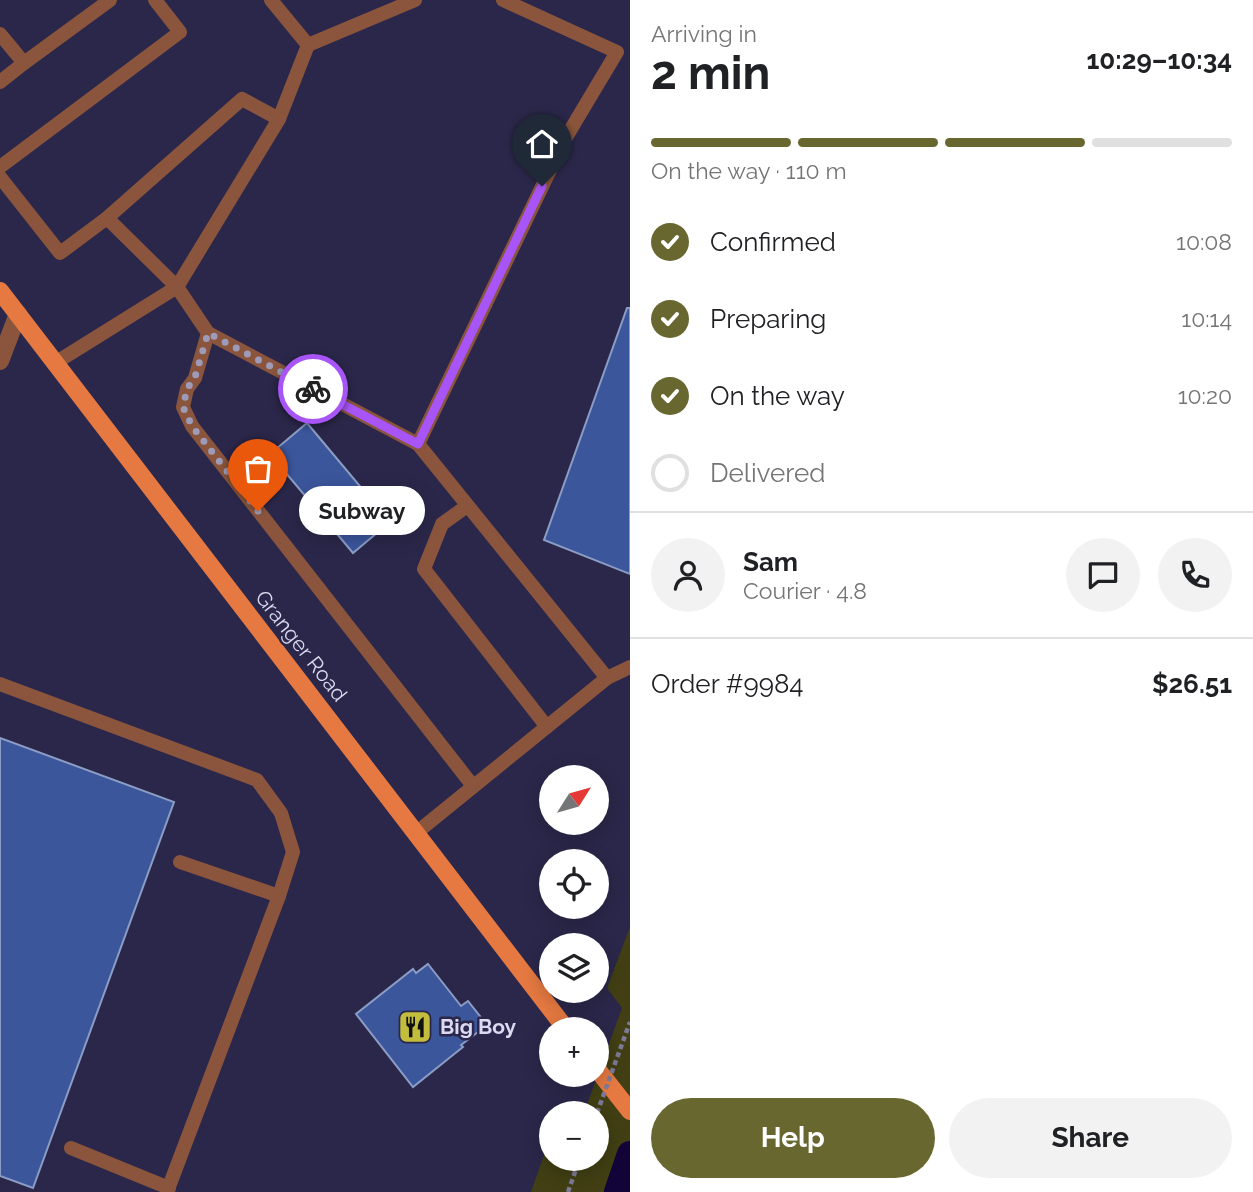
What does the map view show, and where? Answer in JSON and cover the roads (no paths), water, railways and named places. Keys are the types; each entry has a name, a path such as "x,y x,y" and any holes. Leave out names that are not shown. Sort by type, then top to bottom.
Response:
{"main road":[{"name":"Granger Road","path":"0,291 557,1017"},
{"path":"609,1084 627,1107"}],"street":[{"path":"0,361 18,314"}],"lane":[{"path":"0,82 110,0"},
{"path":"0,167 180,32 155,0"},
{"path":"271,0 308,45"},
{"path":"55,363 177,287 279,118 308,45 415,0"},
{"path":"418,444 565,139 617,52 503,0"},
{"path":"0,34 24,63"},
{"path":"0,177 60,253 107,218 242,100 279,118"},
{"path":"107,218 177,287 208,333 418,444 607,678"},
{"path":"208,333 183,407 192,426 473,786"},
{"path":"467,506 442,524 425,569 547,727"},
{"path":"415,833 607,678 630,667"},
{"path":"0,684 257,780 281,813 293,852 279,897 168,1190 71,1148"},
{"path":"180,862 279,897"}],"waterway":[{"path":"617,1192 630,1154"}],"place":[{"name":"Subway","path":"258,511"},
{"name":"Big Boy","path":"415,1027"}]}
